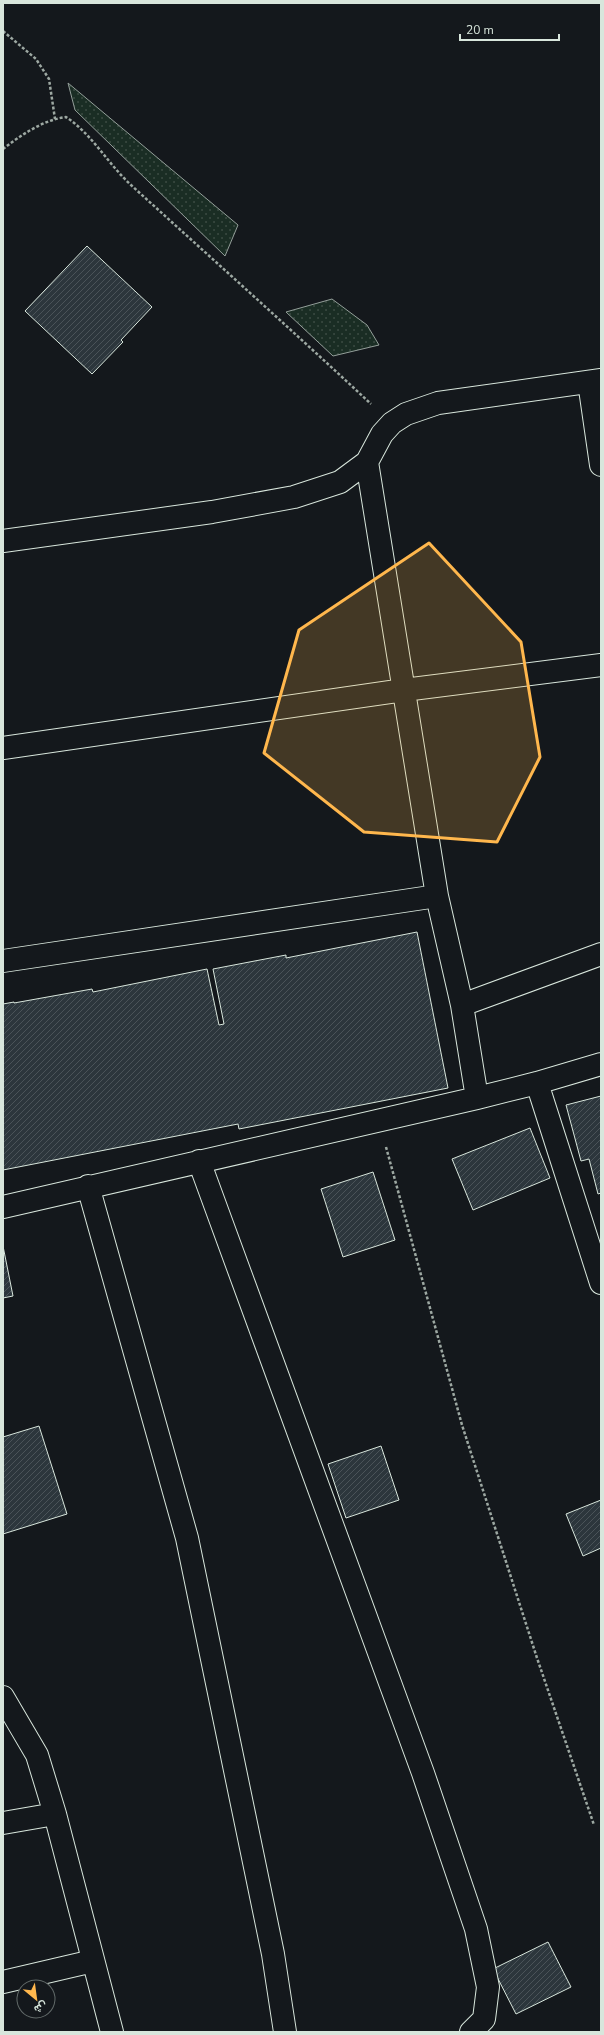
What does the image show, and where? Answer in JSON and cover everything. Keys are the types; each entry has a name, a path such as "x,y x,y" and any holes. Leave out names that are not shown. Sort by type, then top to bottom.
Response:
{"street":[{"path":"3,541 212,512 294,497 340,482 367,462 382,434 392,423 413,410 438,403 595,381 601,465"},
{"path":"367,462 437,896 462,1005 476,1098"},
{"path":"3,748 404,690 601,665"},
{"path":"3,961 437,896"},
{"path":"462,1005 601,954"},
{"path":"3,1207 88,1186 476,1098 537,1083 601,1064"},
{"path":"537,1083 601,1283"},
{"path":"199,1161 420,1766 476,1929 488,1987 484,2019 471,2032"},
{"path":"88,1186 188,1538 271,1947 284,2032"},
{"path":"3,1697 38,1756 55,1814 112,2032"},
{"path":"3,1823 55,1814"},
{"path":"3,1982 93,1961"}],"path":[{"path":"3,31 36,59 49,79 55,119"},
{"path":"3,149 21,136 55,119 66,117 85,132 124,179 392,423"},
{"path":"379,1120 462,1425 537,1658 594,1825"}],"highlighted area":[{"path":"429,543 521,642 540,757 497,842 364,832 264,753 299,630"}],"green space":[{"path":"68,83 238,225 225,256 75,110"},
{"path":"332,299 367,325 379,345 333,356 286,312"}],"building":[{"path":"87,246 152,307 121,340 123,342 92,374 25,311"},
{"path":"417,932 448,1088 239,1129 238,1124 3,1170 3,1004 92,989 93,992 207,969 219,1025 224,1024 213,969 286,955 286,958"},
{"path":"601,1096 601,1193 598,1194 589,1159 581,1161 566,1105"},
{"path":"530,1128 550,1178 473,1210 452,1159"},
{"path":"373,1172 395,1240 343,1257 321,1189"},
{"path":"3,1246 13,1296 3,1298"},
{"path":"39,1426 67,1514 3,1534 3,1437"},
{"path":"381,1446 399,1500 346,1518 328,1464"},
{"path":"601,1500 601,1548 583,1556 566,1514"},
{"path":"548,1942 571,1987 516,2014 493,1969"}]}
